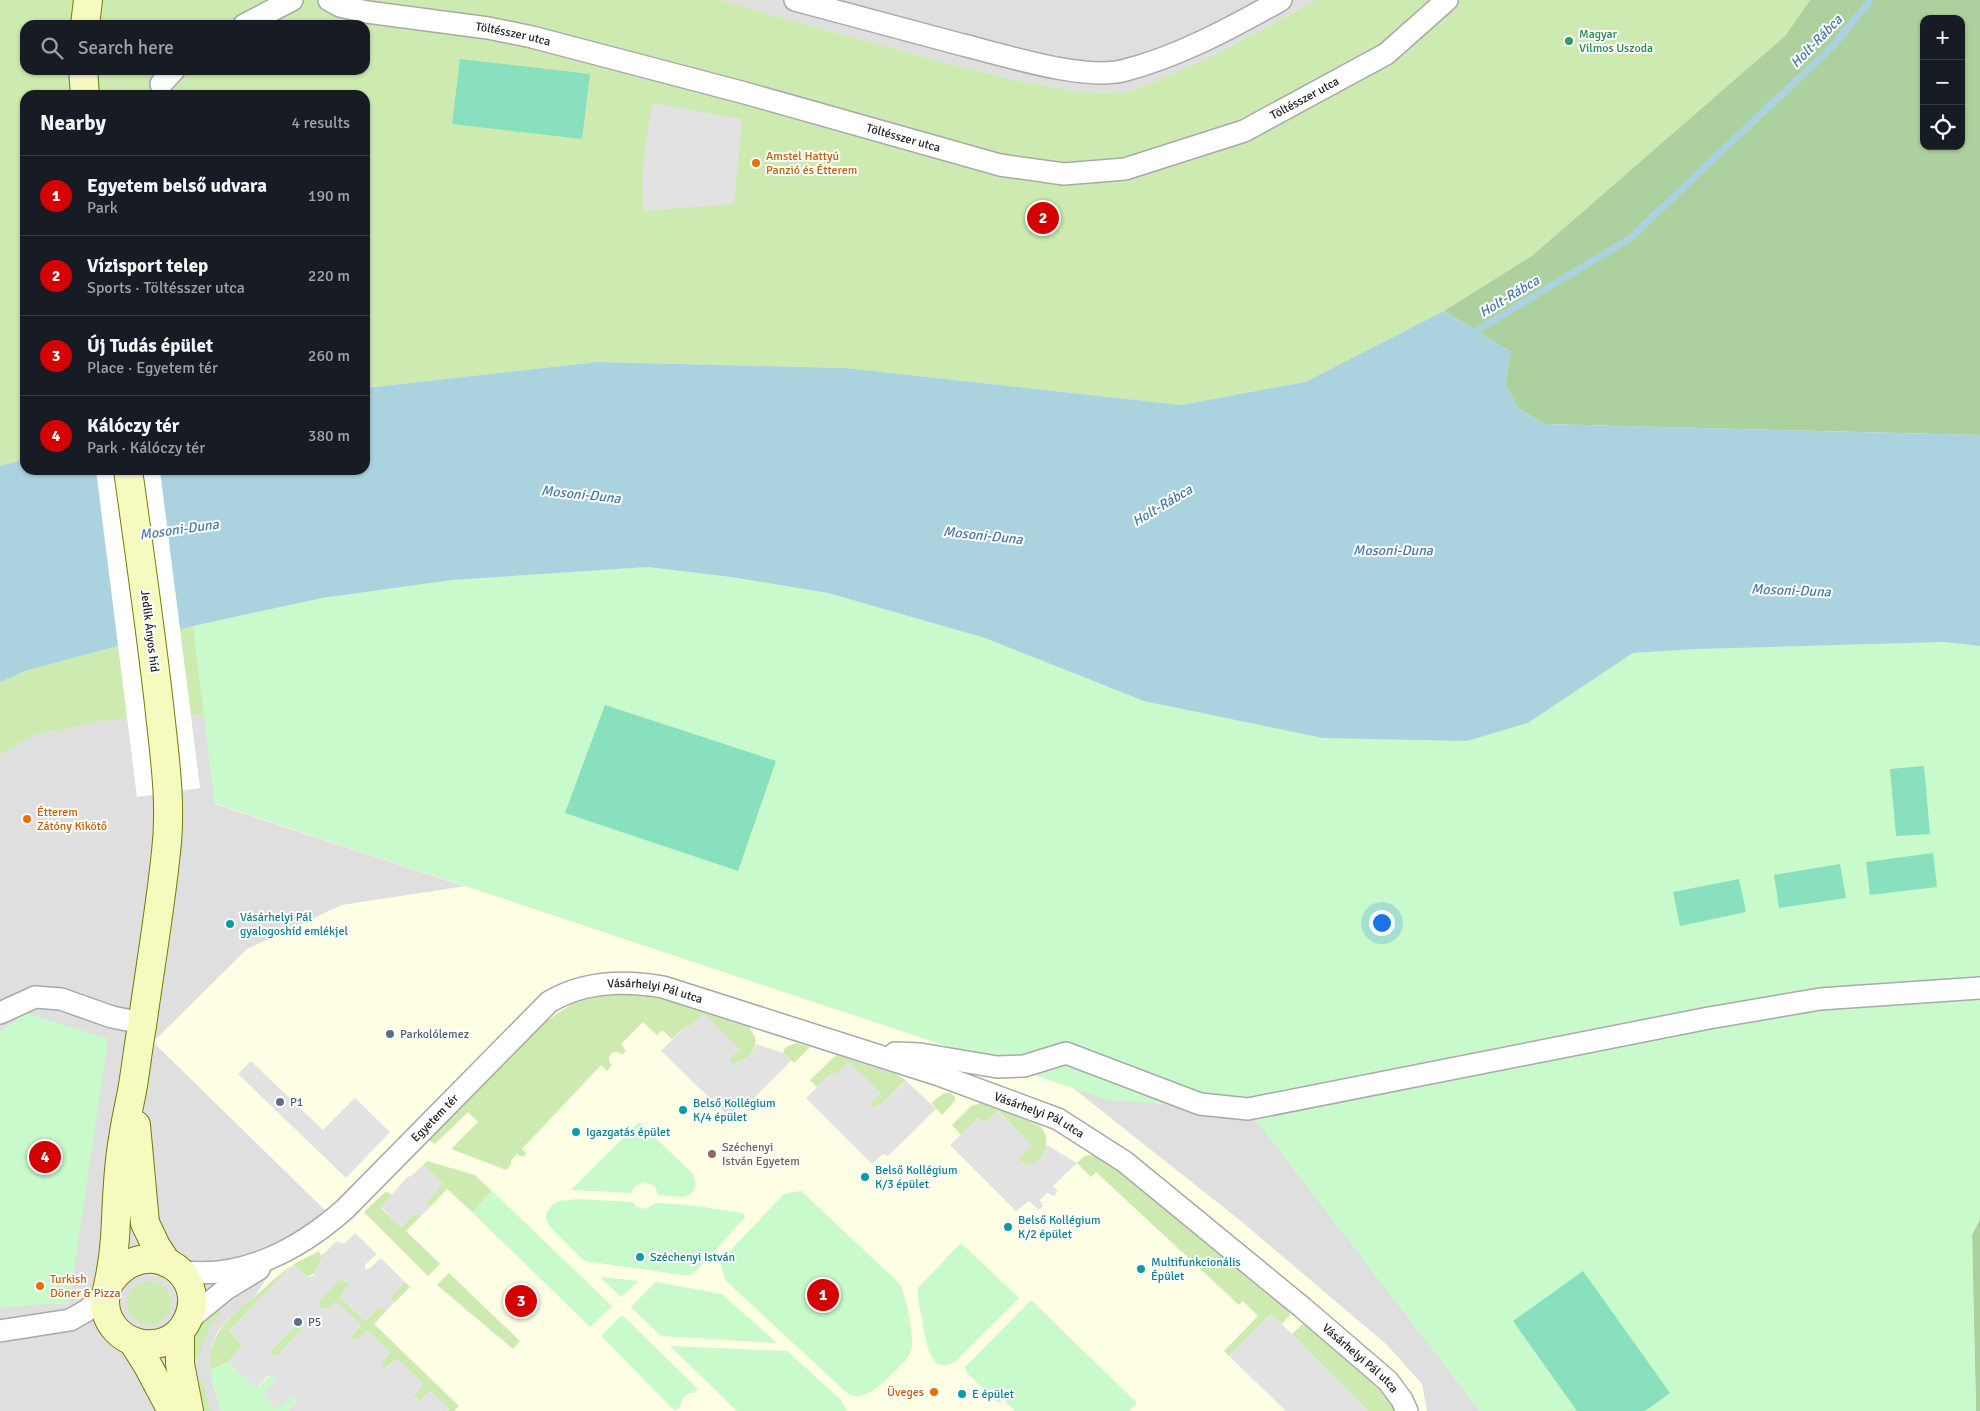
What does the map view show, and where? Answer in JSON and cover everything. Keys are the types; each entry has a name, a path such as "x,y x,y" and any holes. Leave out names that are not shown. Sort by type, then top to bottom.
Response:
{"street":[{"path":"86,20 88,0"},
{"path":"254,20 292,0"},
{"name":"Töltésszer utca","path":"329,0 340,6 367,12 480,27 532,37 739,91 1000,165 1064,174 1125,169 1244,131 1386,54 1447,0"},
{"path":"794,0 1028,62 1093,73 1121,71 1169,55 1239,24 1281,0"},
{"path":"83,75 85,90"},
{"name":"Jedlik Ányos híd","path":"129,475 169,793 167,849 133,1089"},
{"name":"Vásárhelyi Pál utca","path":"583,987 626,982 663,987 936,1074 1052,1116 1125,1162 1303,1308 1380,1373 1396,1390 1407,1411"},
{"name":"Egyetem tér","path":"173,1267 200,1273 241,1268 286,1251 318,1232 344,1209 549,1002 572,990 583,987"},
{"path":"872,1053 920,1054 997,1068 1024,1066 1066,1054 1200,1104 1248,1110 1709,1018 1820,999 1980,988"},
{"path":"0,1012 35,998 61,999 112,1017 142,1023"},
{"path":"133,1089 145,1223 156,1246 187,1282 192,1295 191,1308 184,1326 180,1364 189,1411"},
{"path":"133,1089 122,1140 114,1254 105,1308 109,1320 118,1333 133,1342 145,1345 158,1344 170,1339 184,1326"},
{"name":"Egyetem tér","path":"184,1326 226,1288 274,1261 286,1251"},
{"path":"0,1331 70,1320 86,1311 107,1289 117,1272 128,1263 154,1258 173,1267"},
{"path":"133,1342 172,1411"}],"shaded area":[{"path":"720,0 1316,0 1220,52 1175,73 1127,92 1084,93 1011,79 934,60"},
{"path":"652,103 742,119 734,204 643,211 642,172"},
{"name":"Széchenyi István Egyetem","path":"204,715 215,804 1109,1100 1248,1109 1480,1411 0,1411 0,755 32,736 102,721"},
{"name":"Széchenyi István Egyetem","path":"466,886 1073,1088 1242,1222 1387,1345 1422,1384 1427,1411 221,1411 213,1383 210,1362 212,1345 218,1331 228,1319 255,1296 270,1273 335,1220 153,1042 247,949 342,905"},
{"path":"703,1013 740,1049 729,1059 730,1063 744,1060 754,1050 756,1044 783,1053 791,1061 744,1108 738,1106 728,1116 661,1051 686,1026 689,1027"},
{"path":"251,1061 323,1130 355,1098 390,1132 346,1178 238,1074"},
{"path":"849,1062 881,1093 869,1107 882,1104 903,1084 904,1079 936,1109 888,1156 883,1154 872,1164 806,1098 832,1073 837,1073"},
{"path":"997,1111 1032,1145 1019,1158 1021,1162 1029,1165 1035,1163 1045,1153 1047,1145 1077,1163 1053,1186 1058,1191 1054,1196 1047,1193 1040,1200 1043,1206 1039,1210 1029,1201 1016,1211 950,1145 978,1118 985,1123"},
{"path":"423,1165 443,1184 427,1201 430,1207 421,1216 415,1213 401,1227 381,1207 407,1177 411,1176"},
{"name":"P5","path":"355,1233 377,1254 365,1265 365,1269 369,1269 381,1258 405,1282 390,1297 394,1303 387,1310 383,1307 378,1308 365,1321 340,1297 348,1287 348,1283 343,1279 338,1281 317,1305 325,1310 336,1301 361,1325 352,1335 352,1339 357,1340 367,1330 390,1353 382,1361 382,1368 387,1368 397,1359 423,1384 414,1395 415,1399 420,1401 430,1391 449,1409 447,1411 288,1411 296,1402 297,1398 293,1396 277,1410 262,1395 275,1381 274,1376 267,1377 256,1389 228,1362 242,1346 229,1331 293,1265 307,1277 313,1276 321,1261 321,1256 337,1241 345,1243","holes":["299,1322 303,1325 301,1330 278,1355 271,1356 272,1349"]},
{"path":"1271,1314 1368,1411 1286,1411 1229,1356"}],"green space":[{"path":"0,0 720,0 934,60 1011,79 1084,93 1127,92 1175,73 1220,52 1316,0 1810,0 1785,36 1533,255 1444,311 1305,382 1181,405 846,368 597,362 370,387 370,90 20,90 20,460 0,466"},
{"path":"1810,0 1980,0 1980,435 1544,424 1518,408 1505,384 1511,352 1444,311 1533,255 1785,36"},
{"path":"460,59 590,74 582,139 452,124"},
{"path":"648,567 731,577 828,593 985,638 1528,723 1633,653 1697,649 1944,642 1980,646 1980,1219 1972,1235 1976,1411 1480,1411 1248,1110 1109,1100 215,803 193,626 322,598 452,580"},
{"path":"193,626 204,715 102,721 32,736 0,755 0,682 28,670"},
{"path":"605,705 776,761 738,871 565,813"},
{"path":"1924,766 1930,834 1896,836 1890,769"},
{"path":"1933,853 1937,887 1870,895 1866,862"},
{"path":"1840,864 1846,898 1779,908 1774,875"},
{"path":"1739,879 1746,912 1680,926 1673,892"},
{"path":"621,994 658,998 741,1022 749,1027 755,1037 752,1052 740,1062 730,1063 729,1059 739,1049 703,1014 672,1039 662,1030 657,1035 643,1022 621,1044 626,1051 622,1055 618,1052 613,1052 609,1057 609,1062 612,1065 607,1071 601,1065 522,1149 526,1153 523,1157 517,1154 506,1170 451,1149 478,1122 468,1112 435,1144 428,1140 545,1022 572,1004 601,996"},
{"path":"26,1013 108,1039 69,1304 43,1304 0,1308 0,1032"},
{"path":"797,1043 810,1047 794,1063 783,1053 786,1047"},
{"path":"836,1055 896,1074 904,1079 904,1082 882,1104 872,1108 869,1105 880,1093 837,1073 832,1073 817,1087 810,1080"},
{"path":"944,1093 951,1093 955,1097 955,1101 942,1115 931,1103"},
{"path":"981,1103 988,1104 1040,1126 1046,1137 1044,1155 1035,1163 1029,1165 1019,1161 1019,1158 1031,1145 998,1111 985,1123 978,1118 961,1135 952,1125 971,1106"},
{"path":"639,1122 693,1174 696,1184 691,1193 681,1197 658,1195 655,1186 644,1182 635,1186 631,1193 571,1190"},
{"path":"1084,1156 1100,1157 1287,1308 1290,1315 1282,1324 1271,1314 1229,1356 1224,1351 1258,1316 1243,1301 1239,1305 1096,1172 1091,1177 1077,1163"},
{"path":"427,1161 475,1175 492,1191 472,1212 447,1189 430,1207 427,1201 443,1184 423,1165"},
{"path":"492,1191 612,1306 590,1327 472,1212"},
{"path":"801,1191 899,1283 902,1288 911,1332 912,1345 910,1353 906,1360 886,1380 878,1387 861,1396 853,1396 846,1392 725,1280 720,1261 784,1194"},
{"path":"385,1192 390,1193 392,1196 381,1208 401,1227 415,1213 421,1216 406,1231 440,1264 428,1276 364,1212"},
{"path":"579,1199 632,1202 637,1207 646,1209 656,1203 690,1205 743,1213 745,1217 695,1272 683,1275 584,1261 550,1227 546,1219 547,1212 553,1204 560,1201"},
{"path":"1980,1219 1980,1411 1976,1411 1972,1235"},
{"path":"961,1243 1019,1298 956,1361 947,1365 940,1365 934,1360 927,1344 919,1304 918,1288"},
{"path":"319,1251 322,1258 315,1273 307,1277 293,1265"},
{"path":"292,1266 229,1331 241,1344 241,1348 228,1362 210,1370 213,1344 225,1324 242,1307"},
{"path":"1583,1271 1670,1393 1645,1411 1577,1411 1513,1321"},
{"path":"449,1273 520,1341 513,1349 437,1285"},
{"path":"600,1277 638,1281 621,1297"},
{"path":"342,1279 348,1283 348,1287 340,1297 365,1321 378,1308 383,1307 387,1310 374,1324 459,1406 454,1411 447,1411 449,1409 430,1391 420,1401 414,1398 414,1395 423,1384 397,1359 385,1369 382,1368 382,1361 390,1353 367,1331 357,1340 352,1339 352,1335 361,1325 336,1302 326,1310 317,1305 338,1280"},
{"path":"149,1281 161,1285 167,1291 171,1303 167,1315 161,1321 149,1325 137,1321 131,1315 127,1303 131,1291 137,1285"},
{"path":"405,1282 410,1287 394,1303 390,1297"},
{"path":"656,1282 722,1294 777,1343 661,1336 631,1307"},
{"path":"1031,1300 1137,1403 1129,1411 1015,1411 1003,1399 998,1403 967,1373 965,1367"},
{"path":"219,1305 220,1314 209,1328 200,1354 192,1363 192,1330"},
{"path":"622,1315 698,1389 694,1393 688,1393 675,1411 601,1336"},
{"path":"299,1322 303,1325 301,1330 278,1355 271,1356 272,1349"},
{"path":"1304,1323 1370,1376 1389,1397 1395,1411 1368,1411 1292,1334"},
{"path":"670,1346 787,1351 841,1400 847,1411 737,1411"},
{"path":"228,1362 256,1389 271,1375 274,1376 275,1381 262,1395 277,1410 293,1396 297,1398 296,1402 288,1411 221,1411 210,1370"},
{"path":"197,1378 203,1382 211,1411 198,1411 191,1380"}],"water":[{"name":"Mosoni-Duna","path":"1444,311 1511,352 1505,384 1518,408 1544,424 1980,435 1980,646 1944,642 1697,649 1633,653 1528,723 1467,741 1323,738 1144,701 985,638 828,593 731,577 648,567 452,580 322,598 193,626 28,670 0,682 0,466 20,460 20,475 370,475 370,387 597,362 846,368 1181,405 1305,382"}],"pier":[{"path":"97,475 161,475 200,788 137,797"}],"waterway":[{"name":"Holt-Rábca","path":"1469,335 1629,239 1833,46 1869,2"}],"place":[{"name":"Magyar Vilmos Uszoda","path":"1569,41"},
{"name":"Amstel Hattyú Panzió és Étterem","path":"756,163"},
{"name":"Vízisport telep","path":"1043,218"},
{"name":"Étterem Zátóny Kikötő","path":"27,819"},
{"name":"Vásárhelyi Pál gyalogoshíd emlékjel","path":"230,924"},
{"name":"Parkolólemez","path":"390,1034"},
{"name":"P1","path":"280,1102"},
{"name":"Belső Kollégium K/4 épület","path":"683,1110"},
{"name":"Igazgatás épület","path":"576,1132"},
{"name":"Széchenyi István Egyetem","path":"712,1154"},
{"name":"Kálóczy tér","path":"45,1157"},
{"name":"Belső Kollégium K/3 épület","path":"865,1177"},
{"name":"Belső Kollégium K/2 épület","path":"1008,1227"},
{"name":"Széchenyi István","path":"640,1257"},
{"name":"Multifunkcionális Épület","path":"1141,1269"},
{"name":"Turkish Döner & Pizza","path":"40,1286"},
{"name":"Egyetem belső udvara","path":"823,1295"},
{"name":"Új Tudás épület","path":"521,1301"},
{"name":"P5","path":"298,1322"},
{"name":"Üveges","path":"934,1392"},
{"name":"E épület","path":"962,1394"}]}
